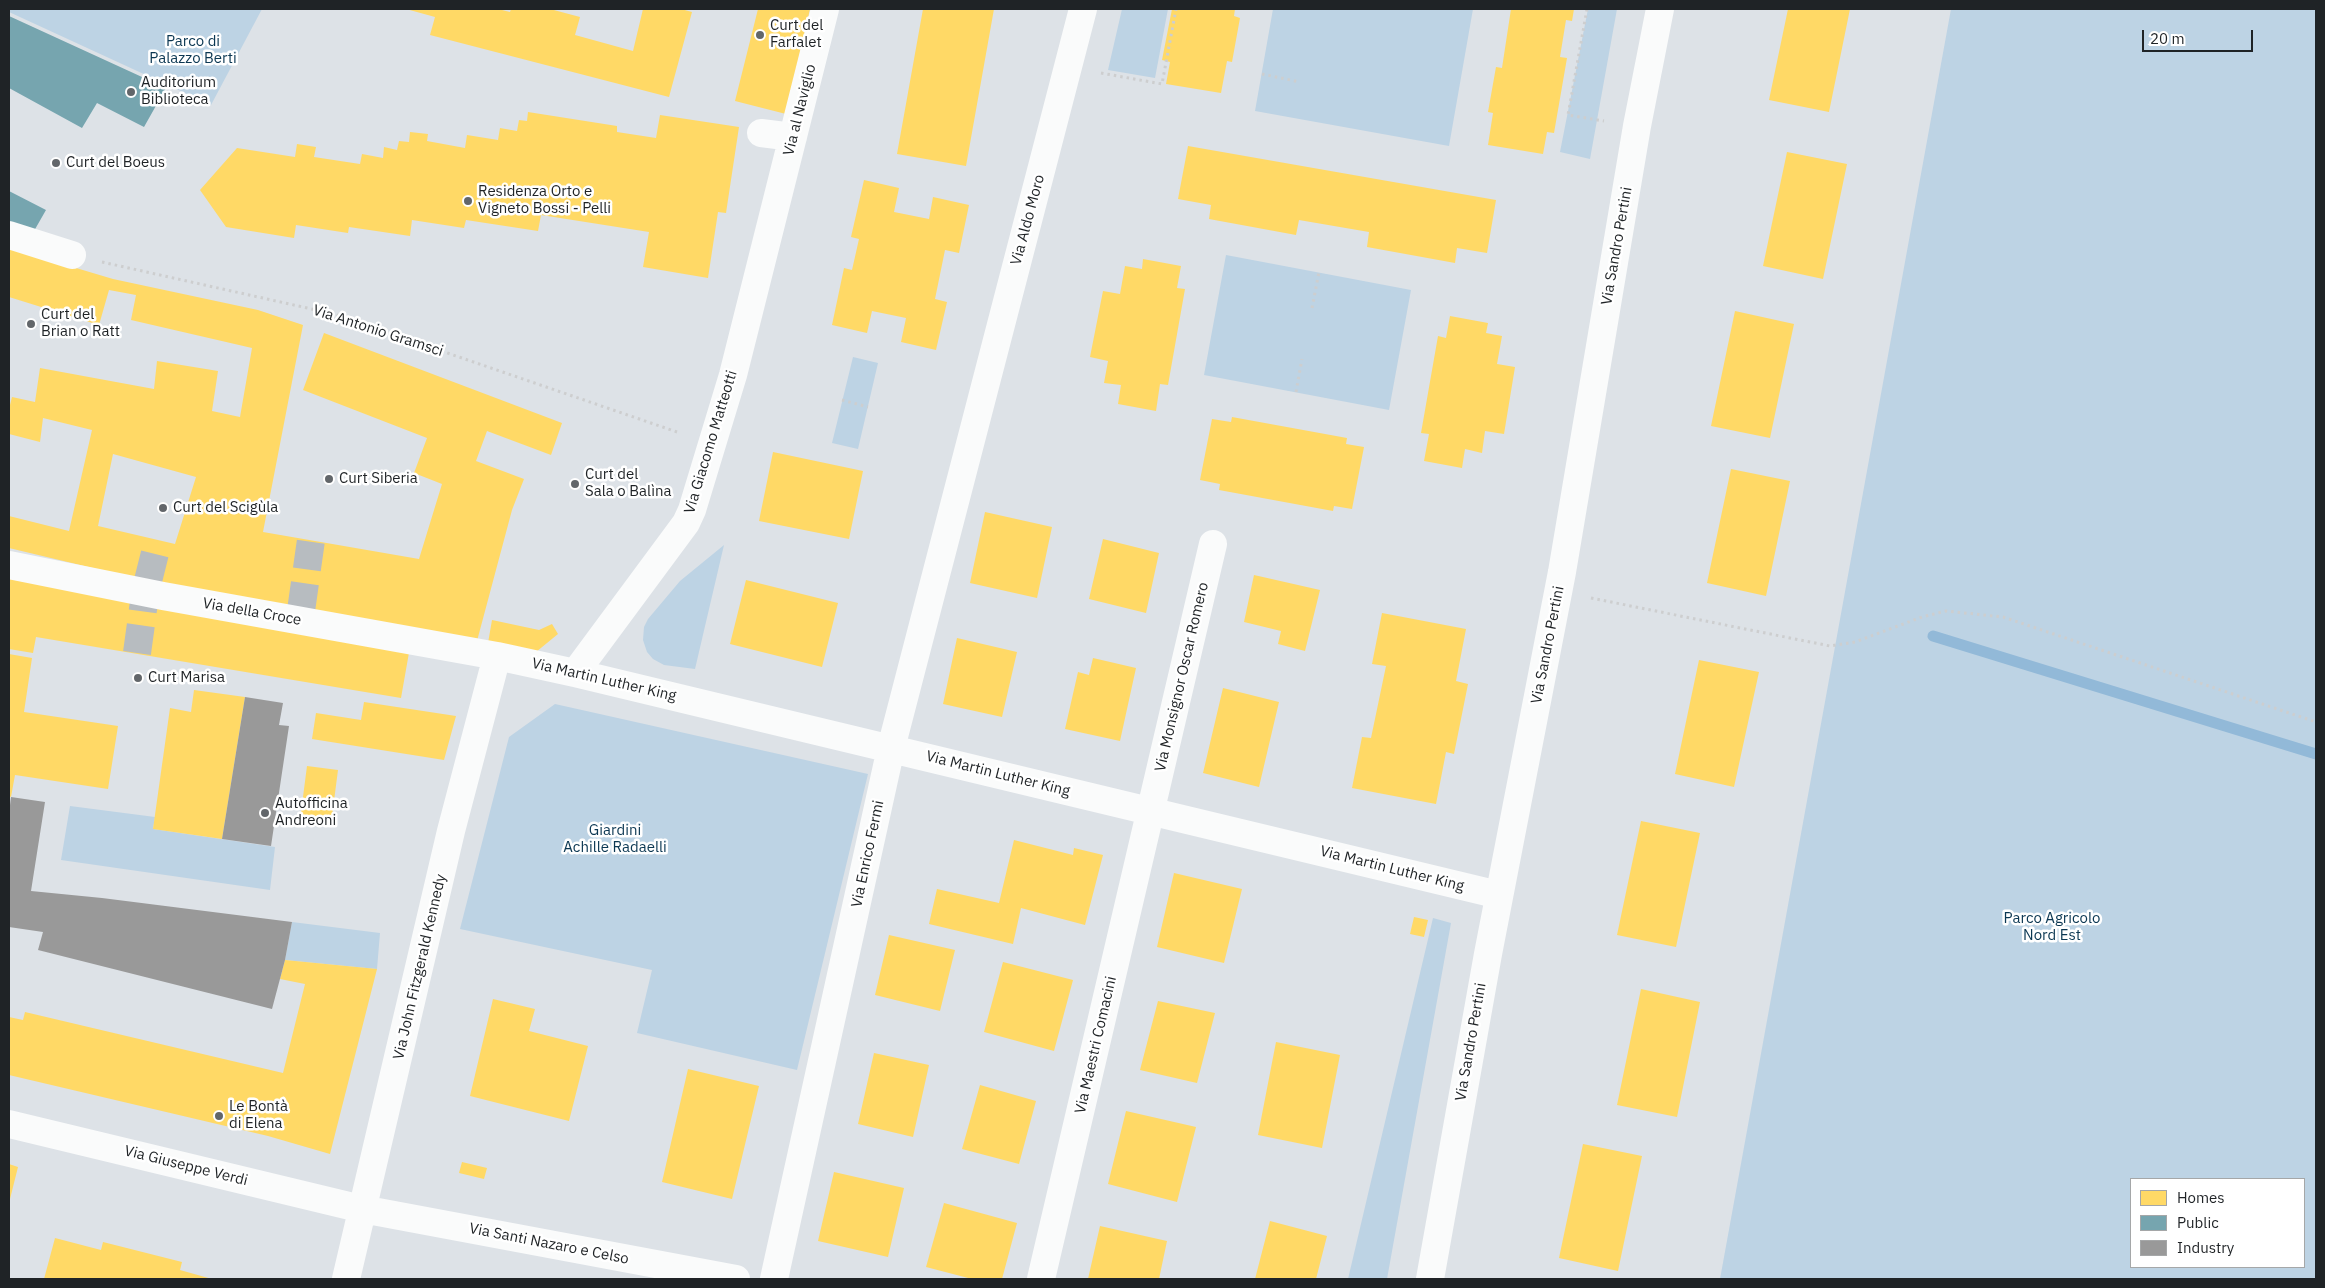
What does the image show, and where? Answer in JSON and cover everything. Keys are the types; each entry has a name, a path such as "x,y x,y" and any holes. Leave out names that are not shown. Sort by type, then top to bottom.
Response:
{"street":[{"name":"Via al Naviglio","path":"774,211 824,9"},
{"name":"Via Aldo Moro","path":"974,431 1083,9"},
{"name":"Via Sandro Pertini","path":"1430,1279 1499,894 1558,594 1637,126 1660,9"},
{"path":"761,133 793,138"},
{"name":"Via Giacomo Matteotti","path":"576,672 686,522 692,510 733,375 774,211"},
{"path":"9,236 72,255"},
{"name":"Via Enrico Fermi","path":"774,1279 892,748 974,431"},
{"name":"Via Monsignor Oscar Romero","path":"1150,811 1213,544"},
{"name":"Via della Croce","path":"9,565 146,592 300,615 497,656"},
{"name":"Via Martin Luther King","path":"497,656 576,672 1499,894"},
{"name":"Via John Fitzgerald Kennedy","path":"346,1279 451,831 497,656"},
{"name":"Via Maestri Comacini","path":"1041,1279 1150,811"},
{"name":"Via Giuseppe Verdi","path":"9,1124 362,1209"},
{"name":"Via Santi Nazaro e Celso","path":"362,1209 736,1279"}],"path":[{"path":"1068,67 1162,84 1176,9"},
{"path":"1587,9 1568,115 1637,126"},
{"path":"1262,74 1300,82"},
{"name":"Via Antonio Gramsci","path":"72,255 334,314 712,444"},
{"path":"1312,308 1319,272"},
{"path":"1296,392 1302,359"},
{"path":"842,400 868,407"},
{"path":"1558,594 1613,601 1830,646 1855,642 1922,617 1946,611 2003,617 2316,722"}],"green space":[{"name":"Parco di Palazzo Berti","path":"9,9 262,9 211,105 9,12"},
{"path":"1122,9 1168,9 1155,78 1108,70"},
{"path":"1273,9 1473,9 1449,146 1255,111"},
{"path":"1588,9 1617,9 1590,159 1560,152"},
{"name":"Parco Agricolo Nord Est","path":"1951,9 2316,9 2316,1279 1720,1279"},
{"path":"1226,255 1411,290 1389,410 1204,375"},
{"path":"853,357 878,363 858,449 832,443"},
{"path":"724,545 695,669 664,665 653,659 647,652 643,640 644,627 648,619 680,581"},
{"name":"Giardini Achille Radaelli","path":"555,704 868,774 797,1070 637,1033 652,970 460,929 509,737"},
{"path":"70,806 155,817 153,829 275,847 270,890 61,860"},
{"path":"1433,918 1451,923 1387,1279 1348,1279"},
{"path":"292,922 380,933 377,969 285,960"}],"building: Homes":[{"path":"406,9 498,9 510,12 511,9 550,9 580,17 575,35 633,51 643,9 681,9 692,12 669,97 430,35 435,17"},
{"path":"758,9 810,9 786,114 735,101"},
{"path":"923,9 994,9 966,166 897,154"},
{"path":"1172,9 1235,9 1234,16 1240,18 1232,62 1227,61 1221,93 1166,84 1170,62 1162,60"},
{"path":"1511,9 1574,9 1572,21 1566,20 1560,57 1567,58 1554,133 1547,132 1543,154 1488,145 1493,113 1488,112 1496,67 1502,68"},
{"path":"1788,9 1850,9 1829,112 1769,100"},
{"name":"Residenza Orto e Vigneto Bossi - Pelli","path":"528,112 617,126 617,132 656,138 660,115 739,127 726,213 718,212 708,278 643,267 649,232 541,215 538,231 466,220 464,228 412,220 410,236 349,227 348,233 296,225 294,238 226,227 200,190 237,148 295,157 297,144 316,147 314,157 360,164 362,154 383,158 384,147 397,150 399,141 409,142 410,132 428,134 427,141 465,148 467,135 498,140 500,128 517,131 519,120 527,121"},
{"path":"1188,146 1496,200 1487,253 1457,248 1455,263 1367,247 1369,232 1299,220 1296,235 1209,219 1211,205 1178,199"},
{"path":"1787,152 1847,164 1823,279 1763,266"},
{"path":"864,180 899,188 894,212 929,219 933,197 969,205 959,253 945,250 935,299 947,302 936,350 901,342 906,318 872,311 867,333 832,325 844,268 852,270 859,239 851,237"},
{"path":"9,248 113,279 258,310 303,325 263,532 419,559 442,484 414,473 427,438 303,390 324,333 562,423 551,455 487,431 476,461 524,479 512,510 477,641 143,580 9,548 9,516 69,531 92,430 43,418 40,442 9,434 9,409 12,397 35,402 40,368 154,389 157,361 218,371 212,411 240,417 252,348 131,320 136,295 109,290 99,325 9,297","holes":["113,454 196,477 175,544 98,526"]},
{"path":"1143,259 1181,266 1177,288 1185,289 1168,385 1160,384 1156,411 1118,404 1121,385 1104,383 1108,361 1090,357 1103,291 1120,294 1125,266 1142,269"},
{"path":"1735,311 1794,324 1770,438 1711,426"},
{"path":"1450,316 1488,323 1486,333 1502,336 1497,364 1515,367 1504,434 1485,431 1482,453 1465,449 1462,468 1424,461 1429,434 1421,433 1438,336 1446,338"},
{"path":"1232,417 1347,438 1346,444 1364,447 1352,509 1334,506 1333,511 1219,490 1220,484 1200,480 1212,419 1231,422"},
{"path":"773,452 863,471 849,539 759,521"},
{"path":"1731,469 1790,481 1766,596 1707,583"},
{"path":"985,512 1052,527 1037,598 970,583"},
{"path":"1103,539 1159,553 1146,613 1089,599"},
{"path":"1254,575 1320,590 1305,651 1278,644 1281,631 1244,622"},
{"path":"9,579 410,647 401,698 36,637 33,653 9,649"},
{"path":"746,580 838,603 822,667 730,644"},
{"path":"1382,613 1466,629 1456,681 1468,684 1454,754 1446,752 1436,804 1352,788 1362,737 1371,738 1386,666 1372,664"},
{"path":"492,620 539,630 552,624 558,634 536,652 488,643"},
{"path":"957,638 1017,652 1002,717 943,704"},
{"path":"9,654 32,658 24,712 118,726 108,789 15,775 11,797 9,796"},
{"path":"1093,658 1136,668 1120,741 1065,729 1078,672 1089,675"},
{"path":"1699,660 1759,672 1734,787 1675,774"},
{"path":"1223,688 1279,702 1259,787 1203,773"},
{"path":"194,690 245,697 222,839 153,829 170,708 191,712"},
{"path":"364,702 456,716 444,760 312,739 316,713 361,720"},
{"path":"307,766 338,770 331,824 300,820"},
{"path":"1641,821 1700,833 1676,947 1617,935"},
{"path":"1014,840 1073,855 1074,848 1103,855 1085,925 1021,908 1013,944 929,924 937,889 999,903"},
{"path":"1174,873 1242,889 1224,963 1157,947"},
{"path":"1414,917 1428,920 1424,937 1410,934"},
{"path":"889,935 955,950 940,1011 875,995"},
{"path":"285,960 377,969 330,1154 268,1136 9,1075 9,1017 23,1020 25,1012 283,1073 305,984 280,979"},
{"path":"1003,962 1073,980 1054,1051 984,1032"},
{"path":"1641,989 1700,1002 1677,1117 1617,1105"},
{"path":"493,999 535,1009 529,1031 588,1046 569,1121 470,1096"},
{"path":"1158,1001 1215,1013 1197,1083 1140,1070"},
{"path":"1276,1042 1340,1055 1322,1148 1258,1135"},
{"path":"874,1053 929,1065 913,1137 858,1124"},
{"path":"688,1069 759,1086 732,1199 662,1182"},
{"path":"980,1085 1036,1101 1019,1164 962,1149"},
{"path":"1126,1111 1196,1127 1177,1202 1108,1184"},
{"path":"1583,1144 1642,1156 1618,1271 1559,1258"},
{"path":"462,1162 487,1168 484,1179 459,1173"},
{"path":"9,1164 18,1167 9,1203"},
{"path":"834,1172 904,1188 888,1257 818,1241"},
{"path":"944,1203 1017,1223 1002,1279 972,1279 926,1267"},
{"path":"1270,1221 1327,1236 1316,1279 1255,1279"},
{"path":"1100,1226 1167,1241 1159,1279 1088,1279"},
{"path":"55,1238 101,1250 103,1242 182,1262 180,1270 212,1279 44,1279"}],"building: Public":[{"path":"9,16 166,88 144,127 97,103 82,128 9,88"},
{"path":"9,191 46,210 30,238 9,230"}],"building: Industry":[{"path":"245,697 283,703 279,725 289,726 271,846 222,839"},
{"path":"11,797 45,802 31,891 292,922 285,960 272,1009 38,950 43,932 9,927 9,813"}],"waterway":[{"path":"1933,636 2316,754"}],"tunnel":[{"path":"301,611 311,540"},
{"path":"148,581 158,541"},
{"path":"137,653 144,602"}],"place":[{"name":"Curt del Farfalet","path":"760,35"},
{"name":"Auditorium Biblioteca","path":"131,92"},
{"name":"Curt del Boeus","path":"56,163"},
{"name":"Residenza Orto e Vigneto Bossi - Pelli","path":"468,201"},
{"name":"Curt del Brian o Ratt","path":"31,324"},
{"name":"Curt Siberia","path":"329,479"},
{"name":"Curt del Sala o Balìna","path":"575,484"},
{"name":"Curt del Scigùla","path":"163,508"},
{"name":"Curt Marisa","path":"138,678"},
{"name":"Autofficina Andreoni","path":"265,813"},
{"name":"Le Bontà di Elena","path":"219,1116"}]}
